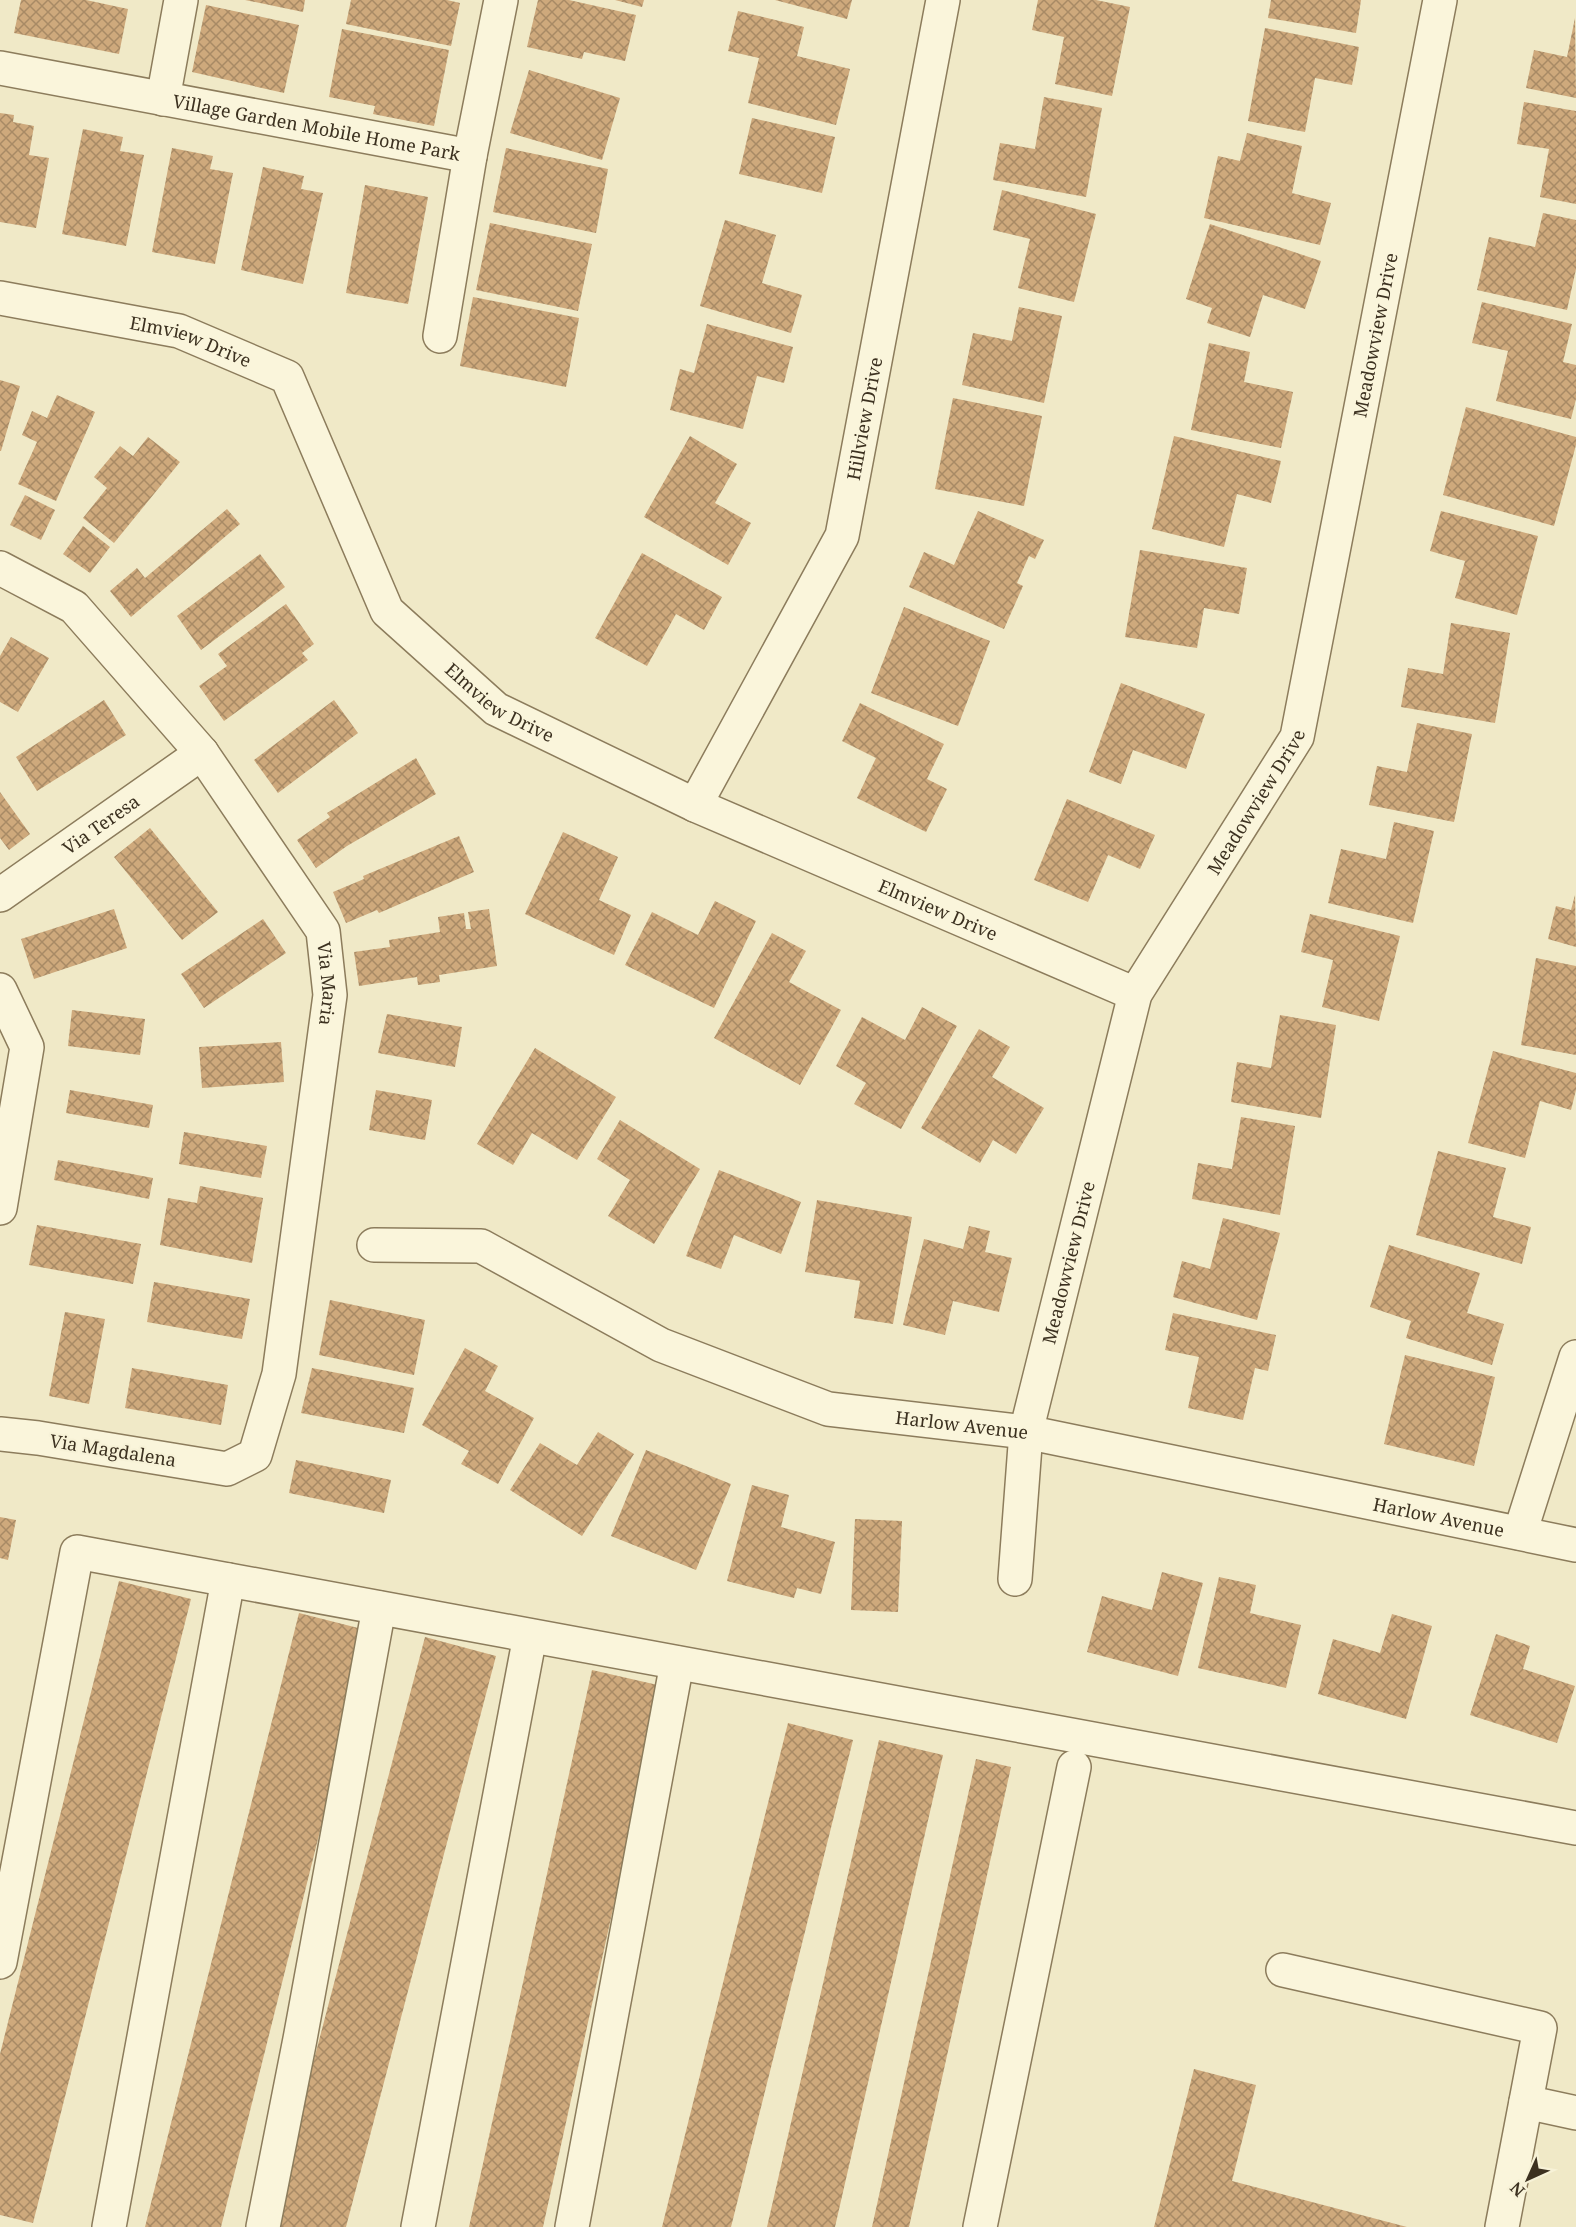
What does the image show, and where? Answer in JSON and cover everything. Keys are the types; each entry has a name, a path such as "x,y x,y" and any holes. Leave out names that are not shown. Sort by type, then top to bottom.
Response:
{"street":[{"name":"Village Garden Mobile Home Park","path":"163,99 181,0"},
{"name":"Village Garden Mobile Home Park","path":"440,336 470,156 501,0"},
{"name":"Hillview Drive","path":"695,805 842,536 943,0"},
{"name":"Meadowview Drive","path":"1015,1579 1026,1432 1135,994 1297,737 1440,0"},
{"name":"Village Garden Mobile Home Park","path":"0,68 470,156"},
{"name":"Elmview Drive","path":"0,298 179,331 287,377 387,610 496,709 695,805 1135,994"},
{"name":"Via Maria","path":"0,568 74,607 202,753 323,931 330,995 279,1374 255,1455 227,1469"},
{"name":"Via Teresa","path":"0,895 202,753"},
{"path":"0,990 27,1047 0,1208"},
{"name":"Harlow Avenue","path":"374,1245 481,1246 661,1346 828,1409 1026,1432 1576,1545"},
{"path":"1520,1533 1576,1357"},
{"name":"Via Magdalena","path":"0,1434 38,1438 227,1469"},
{"path":"0,1962 77,1552 1576,1828"},
{"path":"109,2227 228,1580"},
{"path":"263,2227 379,1608"},
{"path":"418,2227 530,1636"},
{"path":"572,2227 677,1663"},
{"path":"980,2227 1074,1767"},
{"path":"1283,1970 1540,2028 1502,2227"},
{"path":"1526,2102 1576,2113"}],"building":[{"path":"21,0 86,0 128,9 119,54 14,33"},
{"path":"245,0 305,0 303,12"},
{"path":"351,0 447,0 460,3 451,46 346,24"},
{"path":"538,0 569,0 636,15 625,61 584,52 582,59 527,47"},
{"path":"615,0 644,0 642,7"},
{"path":"775,0 852,0 847,19"},
{"path":"1038,0 1096,0 1130,7 1112,96 1055,84 1064,37 1032,30"},
{"path":"1271,0 1361,0 1356,33 1268,18"},
{"path":"206,5 299,25 284,93 192,72"},
{"path":"738,11 804,27 797,56 850,69 836,125 748,103 759,58 728,51"},
{"path":"1575,18 1576,98 1526,88 1534,50 1567,57"},
{"path":"1265,28 1359,47 1352,85 1315,78 1305,132 1248,121"},
{"path":"342,29 449,50 434,126 373,114 375,106 329,97"},
{"path":"529,70 620,98 602,160 510,133"},
{"path":"1044,97 1102,108 1086,197 993,180 1000,143 1035,149"},
{"path":"1524,102 1576,111 1576,204 1540,197 1549,149 1517,144"},
{"path":"0,113 14,115 13,122 34,126 29,155 49,158 36,228 0,222"},
{"path":"752,118 835,137 822,193 739,174"},
{"path":"83,129 123,137 120,151 144,155 126,246 62,234"},
{"path":"1247,133 1302,146 1292,193 1331,203 1320,245 1204,218 1218,156 1240,161"},
{"path":"172,148 213,156 210,169 233,173 215,264 152,252"},
{"path":"506,148 608,169 596,233 493,212"},
{"path":"263,167 304,176 301,189 323,193 303,284 241,270"},
{"path":"365,185 428,197 408,304 346,293"},
{"path":"1002,190 1096,214 1074,302 1018,288 1030,239 993,230"},
{"path":"1543,213 1576,220 1576,269 1567,310 1477,290 1489,237 1535,247"},
{"path":"725,220 776,235 762,283 802,295 791,333 700,306"},
{"path":"490,223 592,244 578,311 476,290"},
{"path":"1210,224 1321,261 1305,309 1263,295 1250,337 1207,323 1212,308 1186,299"},
{"path":"473,297 579,318 566,387 460,366"},
{"path":"1482,302 1572,324 1563,362 1576,365 1576,399 1571,419 1496,401 1508,351 1472,343"},
{"path":"1019,307 1062,316 1044,403 962,385 973,333 1012,341"},
{"path":"707,324 793,347 784,383 757,376 743,429 670,410 680,369 694,373"},
{"path":"1209,343 1250,352 1244,382 1293,392 1281,448 1191,430"},
{"path":"0,380 20,386 1,451 0,451"},
{"path":"57,395 95,412 56,501 18,484 37,442 22,435 32,411 47,418"},
{"path":"953,398 1042,416 1024,506 935,489"},
{"path":"1466,407 1576,437 1576,445 1554,526 1443,495"},
{"path":"690,436 737,464 715,503 751,523 728,565 644,517"},
{"path":"1174,436 1281,461 1271,503 1237,494 1224,547 1152,529"},
{"path":"148,437 180,462 114,543 83,518 107,488 94,477 120,446 133,456"},
{"path":"25,495 55,510 41,540 10,525"},
{"path":"227,509 240,524 131,617 110,591 137,568 145,578"},
{"path":"978,511 1044,540 1035,559 1029,556 1017,583 1023,586 1004,629 909,587 924,552 954,565"},
{"path":"1441,511 1538,536 1517,615 1455,598 1465,561 1430,551"},
{"path":"83,526 110,547 90,573 63,554"},
{"path":"1140,550 1247,568 1239,614 1204,608 1197,648 1125,637"},
{"path":"642,553 722,597 704,630 676,614 647,666 595,638"},
{"path":"260,554 285,587 201,650 177,616"},
{"path":"286,604 314,644 302,653 308,660 224,721 199,686 227,666 218,654"},
{"path":"904,607 990,641 958,726 871,693"},
{"path":"1451,623 1510,633 1495,723 1401,707 1408,668 1443,674"},
{"path":"11,637 49,658 18,712 0,702 0,656"},
{"path":"1121,683 1205,714 1186,769 1133,750 1121,784 1089,772"},
{"path":"104,700 126,735 37,791 16,757"},
{"path":"334,700 358,733 278,793 254,760"},
{"path":"860,703 944,744 927,779 947,789 926,832 857,798 876,758 842,741"},
{"path":"1417,723 1472,734 1454,822 1369,805 1377,766 1407,772"},
{"path":"416,758 436,794 347,846 316,868 297,840 330,817 327,813"},
{"path":"0,792 30,834 9,850 0,838"},
{"path":"1067,799 1155,835 1140,869 1108,855 1088,902 1034,880"},
{"path":"1394,822 1434,831 1413,923 1328,903 1341,849 1386,859"},
{"path":"150,828 218,912 182,940 114,857"},
{"path":"563,832 618,857 599,900 631,915 614,955 525,914"},
{"path":"459,836 474,872 379,913 377,910 346,923 333,892 364,879 363,876"},
{"path":"1575,895 1576,947 1548,939 1556,906 1571,910"},
{"path":"715,901 756,921 714,1008 625,965 652,912 698,935"},
{"path":"114,909 127,948 34,979 21,939"},
{"path":"489,909 497,966 439,975 440,982 418,985 417,977 359,986 354,952 390,947 389,940 440,932 438,917 464,913 466,929 471,929 468,912"},
{"path":"1310,914 1400,936 1379,1021 1322,1007 1333,960 1301,952"},
{"path":"263,919 286,953 204,1008 181,974"},
{"path":"772,933 806,951 789,982 841,1010 800,1085 714,1038"},
{"path":"1536,958 1576,966 1576,1055 1521,1045"},
{"path":"922,1007 957,1026 901,1129 854,1104 866,1083 836,1066 862,1017 905,1040"},
{"path":"72,1010 145,1019 140,1055 68,1046"},
{"path":"387,1014 462,1027 455,1067 378,1053"},
{"path":"1280,1015 1336,1025 1321,1118 1231,1102 1237,1062 1271,1068"},
{"path":"979,1029 1010,1047 992,1077 1044,1108 1016,1154 993,1140 980,1163 921,1128"},
{"path":"281,1042 284,1082 202,1088 199,1047"},
{"path":"535,1048 616,1097 577,1160 532,1133 513,1165 477,1144"},
{"path":"1493,1051 1576,1073 1576,1090 1571,1110 1540,1101 1525,1158 1468,1143"},
{"path":"70,1090 153,1105 149,1128 66,1113"},
{"path":"376,1090 432,1100 425,1140 369,1130"},
{"path":"1241,1117 1295,1126 1280,1215 1192,1199 1198,1163 1232,1169"},
{"path":"620,1120 700,1169 654,1244 608,1216 630,1180 597,1159"},
{"path":"184,1132 267,1146 261,1178 179,1164"},
{"path":"1438,1151 1506,1168 1493,1217 1531,1227 1522,1264 1416,1235"},
{"path":"58,1160 153,1178 149,1199 54,1180"},
{"path":"719,1170 801,1202 781,1254 734,1235 721,1269 686,1256"},
{"path":"200,1186 263,1198 252,1263 160,1245 168,1198 197,1203"},
{"path":"817,1200 912,1217 893,1324 854,1318 860,1281 805,1272"},
{"path":"1223,1218 1280,1233 1257,1320 1173,1297 1182,1261 1210,1269"},
{"path":"37,1225 141,1244 133,1284 29,1265"},
{"path":"969,1226 990,1231 985,1252 1012,1258 999,1312 953,1301 945,1335 903,1325 924,1239 963,1249"},
{"path":"1389,1245 1480,1273 1467,1313 1504,1324 1492,1365 1406,1338 1411,1321 1370,1307"},
{"path":"154,1282 250,1299 242,1339 147,1322"},
{"path":"330,1300 425,1320 414,1375 319,1355"},
{"path":"65,1312 105,1319 89,1404 49,1396"},
{"path":"1173,1313 1276,1335 1268,1371 1255,1368 1243,1420 1188,1408 1199,1357 1165,1350"},
{"path":"465,1348 498,1366 485,1391 534,1418 498,1484 461,1464 469,1451 422,1425"},
{"path":"1405,1355 1495,1377 1474,1466 1384,1444"},
{"path":"132,1368 228,1385 221,1425 125,1408"},
{"path":"312,1368 414,1388 404,1433 301,1413"},
{"path":"598,1432 634,1454 582,1536 510,1490 540,1443 577,1465"},
{"path":"646,1450 731,1484 696,1570 611,1536"},
{"path":"296,1460 391,1480 384,1513 289,1493"},
{"path":"752,1485 789,1495 781,1527 835,1542 821,1594 797,1588 794,1598 727,1581"},
{"path":"0,1517 16,1520 8,1560 0,1558"},
{"path":"855,1519 902,1521 898,1612 851,1610"},
{"path":"1162,1572 1203,1583 1178,1676 1087,1652 1102,1596 1152,1610"},
{"path":"1219,1577 1256,1585 1250,1613 1301,1625 1286,1688 1198,1668"},
{"path":"119,1581 191,1599 33,2223 0,2215 0,2054"},
{"path":"299,1613 370,1631 221,2227 145,2227"},
{"path":"1392,1614 1432,1626 1406,1719 1318,1694 1333,1639 1380,1653"},
{"path":"1496,1634 1530,1646 1523,1669 1575,1686 1557,1743 1470,1715"},
{"path":"425,1637 496,1656 346,2227 270,2227"},
{"path":"592,1670 662,1686 543,2227 469,2227"},
{"path":"788,1723 853,1740 731,2227 662,2227"},
{"path":"879,1740 943,1755 835,2227 767,2227"},
{"path":"976,1759 1011,1767 909,2227 872,2227"},
{"path":"1194,2069 1256,2085 1232,2181 1407,2227 1154,2227"}]}
